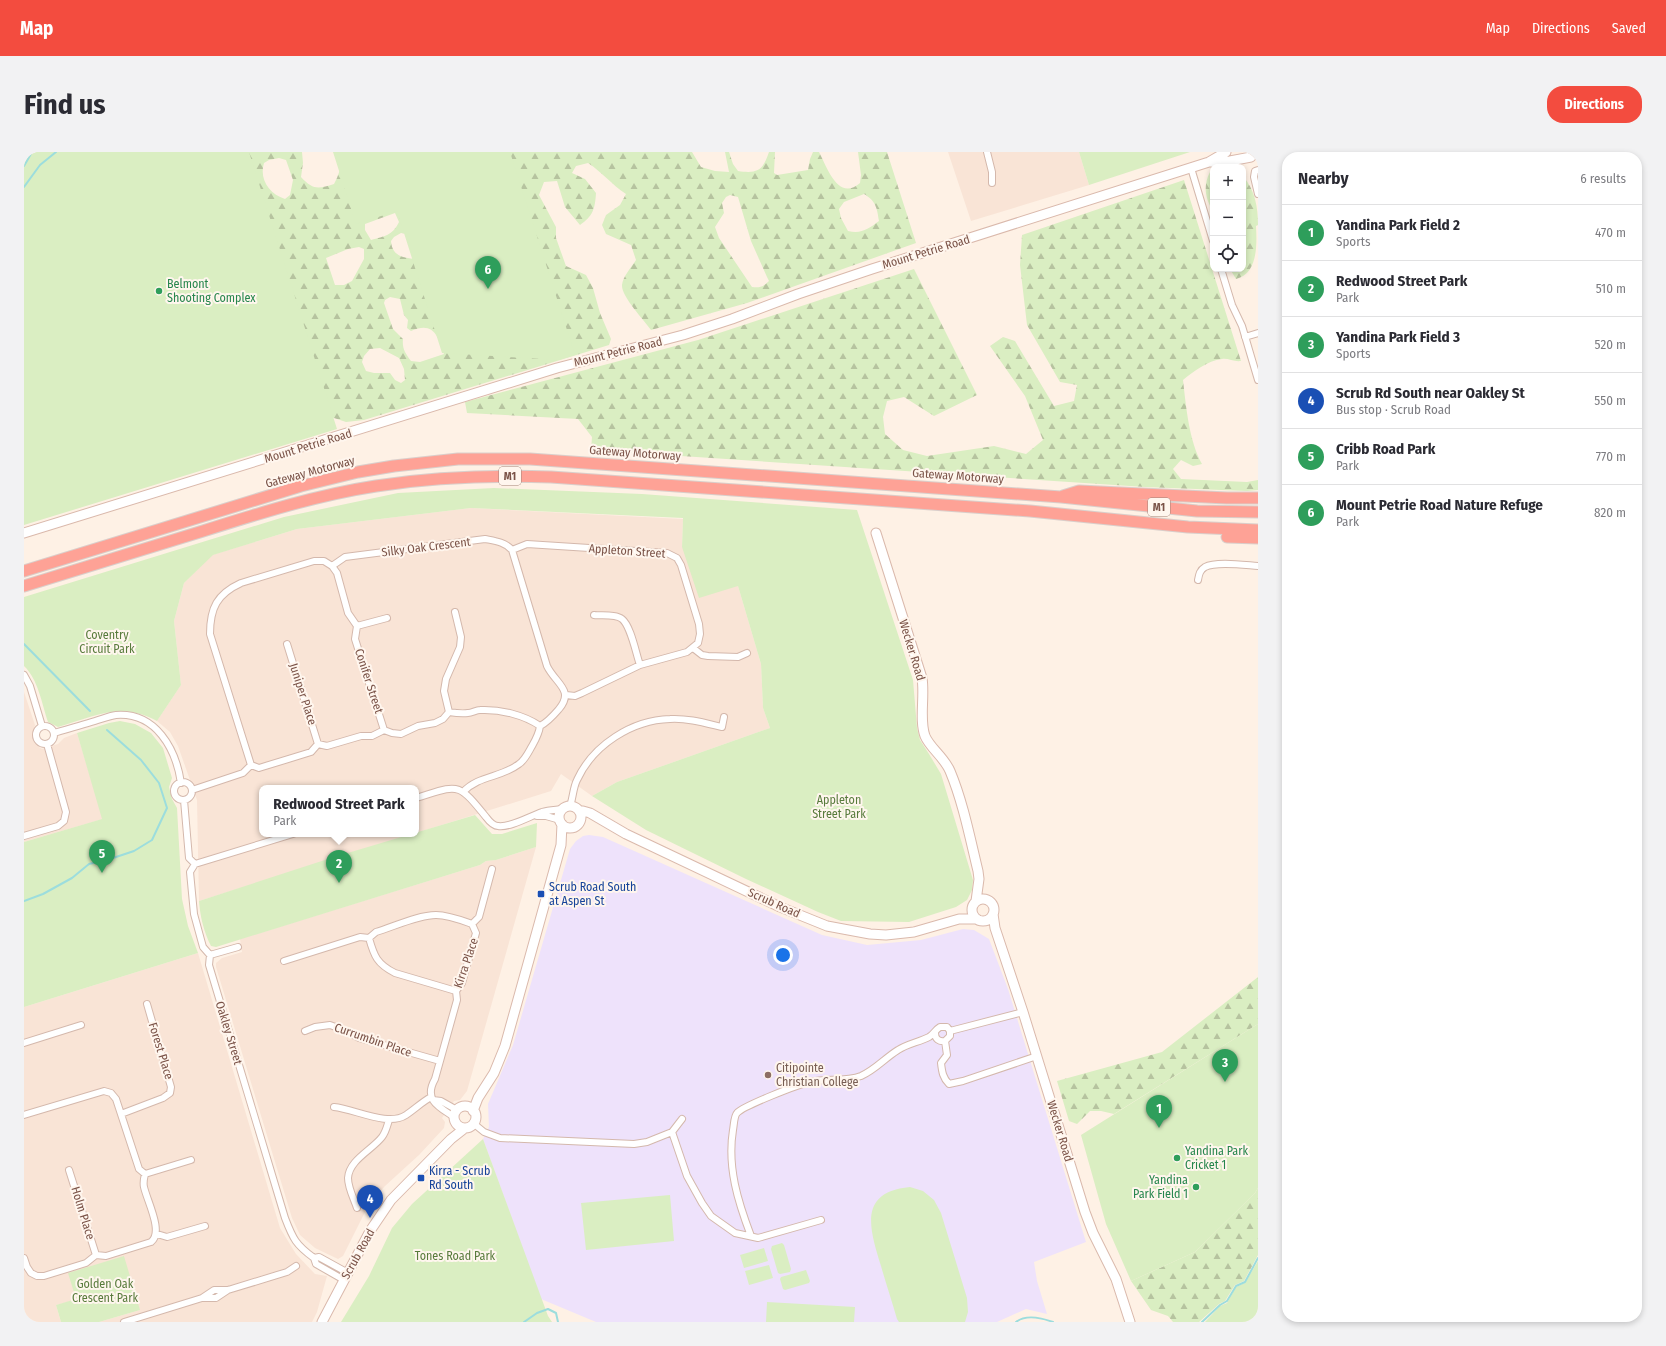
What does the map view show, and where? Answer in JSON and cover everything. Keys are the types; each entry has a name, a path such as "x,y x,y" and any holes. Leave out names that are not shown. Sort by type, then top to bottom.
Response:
{"highway":[{"name":"Gateway Motorway","path":"24,572 315,482 358,472 394,466 458,459 530,459 1061,497 1197,511 1258,512"},
{"name":"M1","path":"24,586 232,522 314,499 375,486 451,478 493,476 551,477 1030,511 1188,527 1258,530"},
{"path":"1061,497 1079,491 1227,498 1258,498"},
{"path":"1188,527 1204,536 1258,538"}],"street":[{"path":"987,152 992,172 992,183"},
{"name":"Mount Petrie Road","path":"24,533 557,368 697,331 732,320 798,294 872,269 1209,162 1226,152"},
{"name":"Mount Petrie Road","path":"1209,162 1230,161 1251,155"},
{"path":"1191,168 1211,236"},
{"path":"1258,170 1255,171 1254,177 1258,194"},
{"path":"1222,272 1232,305 1245,337 1258,380"},
{"path":"1245,337 1258,333"},
{"name":"Wecker Road","path":"876,533 922,678 924,690 923,727 925,736 931,746 942,756 955,785 980,880 993,907 998,937 1037,1056 1085,1212 1093,1233 1116,1279 1130,1322"},
{"name":"Silky Oak Crescent","path":"332,566 345,557 485,539 508,545 512,550"},
{"name":"Appleton Street","path":"512,550 527,544 548,544 672,555 677,558 681,565 699,624 700,634 698,643 693,648"},
{"path":"512,550 547,666 563,688 566,695 564,703 547,722 540,726"},
{"path":"251,765 210,634 210,619 212,611 223,594 231,587 241,583 314,561 324,561 332,566"},
{"path":"1198,580 1199,572 1204,567 1212,564 1258,566"},
{"name":"Conifer Street","path":"332,566 337,573 348,613 357,626 356,639 384,730"},
{"path":"449,712 444,692 446,679 460,647 461,637 455,612"},
{"path":"594,615 615,616 622,618 627,626 640,665"},
{"path":"357,626 387,618"},
{"name":"Juniper Place","path":"287,644 318,744"},
{"path":"566,695 575,696 582,694 640,665 687,652 693,648 702,655 708,656 738,657 747,653"},
{"path":"24,676 30,686 42,726"},
{"path":"449,712 469,713 478,710 513,714 533,721 540,726"},
{"path":"251,765 259,768 311,752 318,744 327,746 361,736 372,736 384,730 401,734 418,726 435,723 443,719 449,712"},
{"path":"54,733 115,715 126,715 138,718 159,731 167,740 177,763 181,783"},
{"path":"470,1109 494,1074 505,1046 561,845 560,814 567,808 576,780 586,764 614,737 648,722 670,719 688,720 721,729 724,717"},
{"path":"42,726 50,727 54,733 53,740 47,744"},
{"path":"42,726 38,731 37,737 41,742 47,744"},
{"path":"464,792 476,781 504,773 520,764 526,757 539,734 540,726"},
{"path":"24,836 58,826 64,822 66,812 47,744"},
{"path":"192,790 243,773 251,765"},
{"path":"181,783 188,784 192,790 190,797 184,800 178,798 175,793 176,786 181,783"},
{"path":"419,797 447,789 458,789 464,792 490,822 498,826 546,811 567,808 579,811 581,817 561,845"},
{"path":"184,800 189,858 195,864 283,837"},
{"name":"Scrub Road","path":"579,811 590,813 626,834 759,897 827,926 870,934 901,934 933,927 959,919 979,919"},
{"path":"534,816 546,816 561,822 567,828 587,821 600,820"},
{"name":"Oakley Street","path":"195,864 190,872 194,914 203,947 210,955 209,965 285,1218 295,1241 301,1248 314,1258 316,1264 346,1276"},
{"path":"472,924 479,917 492,869"},
{"name":"Wecker Road","path":"980,880 973,913 998,937"},
{"path":"974,904 983,899 989,901"},
{"name":"Scrub Road","path":"959,919 974,904"},
{"path":"979,919 988,920 993,914"},
{"name":"Kirra Place","path":"284,961 360,937 369,938 376,932 428,916 437,915 472,924 476,934 462,983 456,991 458,1000 435,1080 430,1087 432,1098"},
{"path":"369,938 374,954 379,963 385,968 395,973 456,991"},
{"path":"210,955 238,947"},
{"name":"Forest Place","path":"121,1114 163,1098 170,1093 171,1087 147,1004"},
{"path":"950,1032 1023,1012"},
{"path":"24,1043 81,1025"},
{"name":"Currumbin Place","path":"305,1031 315,1027 330,1025 359,1038 440,1061"},
{"path":"751,1236 739,1205 733,1176 730,1145 736,1114 744,1107 754,1102 769,1098 808,1082 823,1079 848,1079 861,1076 876,1067 889,1055 900,1048 928,1037 942,1026 947,1027 950,1032 950,1036 945,1041"},
{"path":"935,1032 938,1040 945,1041"},
{"path":"945,1041 947,1055 941,1063 944,1079 949,1084 964,1081 1037,1056"},
{"path":"24,1115 104,1091 111,1092 116,1100 139,1168 145,1174"},
{"path":"334,1107 344,1108 389,1120 406,1115 422,1101 432,1098 438,1107 458,1120 469,1127 474,1123 476,1116 470,1109 461,1107 458,1120"},
{"path":"474,1123 491,1135 500,1138 634,1144 647,1142 672,1132 682,1119"},
{"path":"357,1208 349,1185 348,1177 350,1170 355,1163 383,1136 389,1120"},
{"name":"Scrub Road","path":"322,1322 370,1231 391,1200 451,1139 458,1120"},
{"path":"672,1132 687,1176 702,1203 711,1216 735,1234 758,1238 821,1220"},
{"path":"145,1174 191,1160"},
{"name":"Holm Place","path":"69,1170 96,1255"},
{"path":"24,1258 31,1274 44,1276 86,1262 96,1255 106,1256 154,1240 157,1234 143,1185 145,1174"},
{"path":"157,1234 167,1237 205,1226"},
{"path":"124,1322 202,1298 214,1290 228,1290 287,1272 296,1266"}],"shaded area":[{"path":"948,152 1079,152 1089,185 971,221"},
{"path":"471,508 683,519 682,547 738,586 761,664 763,708 770,728 617,782 592,796 561,774 551,791 419,832 419,785 259,785 259,837 403,837 199,901 197,800 178,746 170,732 157,721 181,685 174,621 184,583 212,555 297,529"},
{"path":"24,692 35,725 33,737 39,747 42,749 58,744 64,738 77,733 103,819 24,842"},
{"name":"Citipointe Christian College","path":"589,835 603,837 822,935 867,945 921,940 963,929 974,930 989,939 1008,989 1086,1242 1034,1262 1037,1281 1047,1314 1026,1309 997,1322 596,1322 541,1299 483,1139 489,1127 488,1104 513,1045 570,849 576,841 583,836"},
{"path":"536,847 467,1091 460,1100 454,1101 442,1118 445,1122 444,1128 419,1155 385,1186 369,1204 343,1256 338,1259 315,1248 300,1235 292,1218 216,963 222,958 242,952 240,939 480,865 486,861 496,860"},
{"path":"198,953 280,1228 296,1254 315,1274 327,1276 317,1312 312,1322 99,1322 140,1310 76,1300 56,1305 61,1322 24,1322 24,1007"}],"green space":[{"path":"24,152 302,152 303,163 301,177 312,186 324,187 334,184 338,176 341,161 340,152 692,152 701,167 715,171 729,172 725,152 729,152 733,164 738,171 750,172 762,167 769,152 775,152 774,173 777,175 808,170 813,152 819,152 834,180 845,188 852,188 860,183 861,175 858,152 887,152 916,243 747,303 651,330 629,301 623,290 622,285 624,278 636,260 631,245 606,234 602,225 606,215 620,205 626,194 588,163 576,166 572,173 585,179 596,193 595,203 591,215 584,222 580,225 565,207 557,181 544,182 539,195 556,227 556,238 566,266 586,275 593,288 600,313 611,339 609,345 364,420 346,422 322,414","holes":["279,158 286,160 293,180 290,195 285,199 274,194 264,180 264,163 269,160","864,194 871,199 875,205 878,212 879,221 865,230 857,232 848,231 841,218 839,209 844,202","730,195 738,197 751,241 769,281 763,286 752,287 719,238 715,227 724,213 722,203 726,197","395,213 399,222 391,233 371,240 365,230 365,224","401,233 407,234 416,259 403,257 396,253 391,241 394,237","359,247 364,249 364,259 352,281 344,285 335,285 326,258 348,249","390,297 400,299 404,315 408,320 407,328 411,331 418,328 430,329 437,336 444,354 420,362 411,361 404,350 403,339 393,329 384,303 385,300","380,348 399,358 404,369 405,380 401,383 395,380 390,373 374,373 366,371 362,362 364,356 370,349"]},
{"name":"Belmont Shooting Complex","path":"24,152 249,152 337,429 24,525"},
{"path":"333,152 510,152 575,355 559,360 442,353 397,211 356,224"},
{"path":"1079,152 1190,152 1089,185"},
{"path":"1210,172 1210,206 1206,192 1206,182"},
{"path":"1184,180 1210,263 1210,272 1213,272 1241,361 1224,359 1216,360 1201,367 1183,380 1191,434 1202,464 1193,466 1181,460 1173,469 1181,479 1247,482 1258,480 1258,490 1247,491 1145,487 591,450 592,437 578,419 467,413 465,402 698,340 914,269 977,395 934,416 904,397 887,401 883,417 885,434 903,450 927,456 994,446 1026,454 1043,440 1025,396 990,346 1003,337 1015,341 1054,406 1074,401 1077,385 1060,382 1027,325 1020,265 1022,235"},
{"path":"1246,180 1253,193 1257,212 1258,225 1256,226 1256,249 1255,257 1249,271 1236,279 1232,272 1246,272"},
{"name":"Appleton Street Park","path":"494,488 642,494 857,510 913,680 917,728 920,740 941,774 973,880 972,890 967,900 956,907 909,922 841,921 746,879 646,830 592,796 617,782 770,728 763,708 761,664 738,586 699,598 682,547 683,518 471,508 297,529 213,555 184,583 174,621 181,685 157,721 144,715 119,711 96,715 58,727 48,722 33,678 24,666 24,597 284,517 398,493"},
{"path":"120,721 135,724 151,733 163,748 172,778 169,787 172,799 177,808 182,899 188,926 198,953 24,1007 24,842 102,819 77,733"},
{"path":"475,815 492,834 502,834 537,823 536,847 496,860 486,861 480,865 216,947 211,946 206,936 200,913 199,901 401,837 419,837 419,832"},
{"path":"1258,977 1258,1024 1114,1114 1101,1111 1090,1111 1077,1124 1069,1121 1057,1081 1162,1052"},
{"path":"1258,1024 1258,1188 1255,1193 1195,1252 1131,1281 1106,1224 1081,1135"},
{"name":"Tones Road Park","path":"483,1139 548,1316 552,1322 341,1322 369,1276 392,1228 412,1204"},
{"path":"910,1187 923,1191 934,1200 941,1213 967,1298 968,1312 965,1322 899,1322 897,1319 873,1239 871,1227 872,1215 875,1205 882,1196 893,1190"},
{"path":"1258,1188 1258,1255 1244,1281 1235,1285 1225,1301 1219,1304 1199,1322 1173,1322 1168,1316 1151,1310 1131,1281 1195,1252 1255,1193"},
{"path":"670,1195 674,1241 586,1250 581,1203"},
{"path":"782,1243 784,1245 791,1269 790,1272 780,1274 778,1273 771,1249 772,1246"},
{"path":"764,1248 768,1261 744,1268 740,1255"},
{"name":"Golden Oak Crescent Park","path":"124,1256 140,1310 99,1322 61,1322 56,1305 76,1299 68,1273"},
{"path":"1258,1261 1258,1322 1205,1322 1220,1306 1227,1303 1236,1287 1245,1283"},
{"path":"769,1265 773,1278 749,1285 745,1271"},
{"path":"806,1270 810,1281 809,1283 785,1290 783,1289 780,1279 781,1277"},
{"path":"767,1302 855,1307 854,1322 766,1322"}],"waterway":[{"path":"24,166 32,152"},
{"path":"24,187 40,165 56,152"},
{"path":"24,644 90,711"},
{"path":"24,901 43,894 72,878 89,864 134,851 152,840 167,808 159,783 141,760 107,730"},
{"path":"1202,1322 1220,1305 1227,1301 1236,1286 1245,1282 1258,1258"},
{"path":"524,1322 537,1313 548,1309 556,1313 558,1322"},
{"path":"1016,1322 1029,1317 1053,1322"}],"place":[{"name":"Mount Petrie Road Nature Refuge","path":"488,289"},
{"name":"Belmont Shooting Complex","path":"159,291"},
{"name":"Cribb Road Park","path":"102,873"},
{"name":"Redwood Street Park","path":"339,883"},
{"name":"Scrub Road South at Aspen St","path":"541,894"},
{"name":"Citipointe Christian College","path":"768,1075"},
{"name":"Yandina Park Field 3","path":"1225,1082"},
{"name":"Yandina Park Field 2","path":"1159,1128"},
{"name":"Yandina Park Cricket 1","path":"1177,1158"},
{"name":"Kirra - Scrub Rd South","path":"421,1178"},
{"name":"Yandina Park Field 1","path":"1196,1187"},
{"name":"Scrub Rd South near Oakley St","path":"370,1218"}],"park label":[{"name":"Coventry Circuit Park","path":"107,642"}]}
